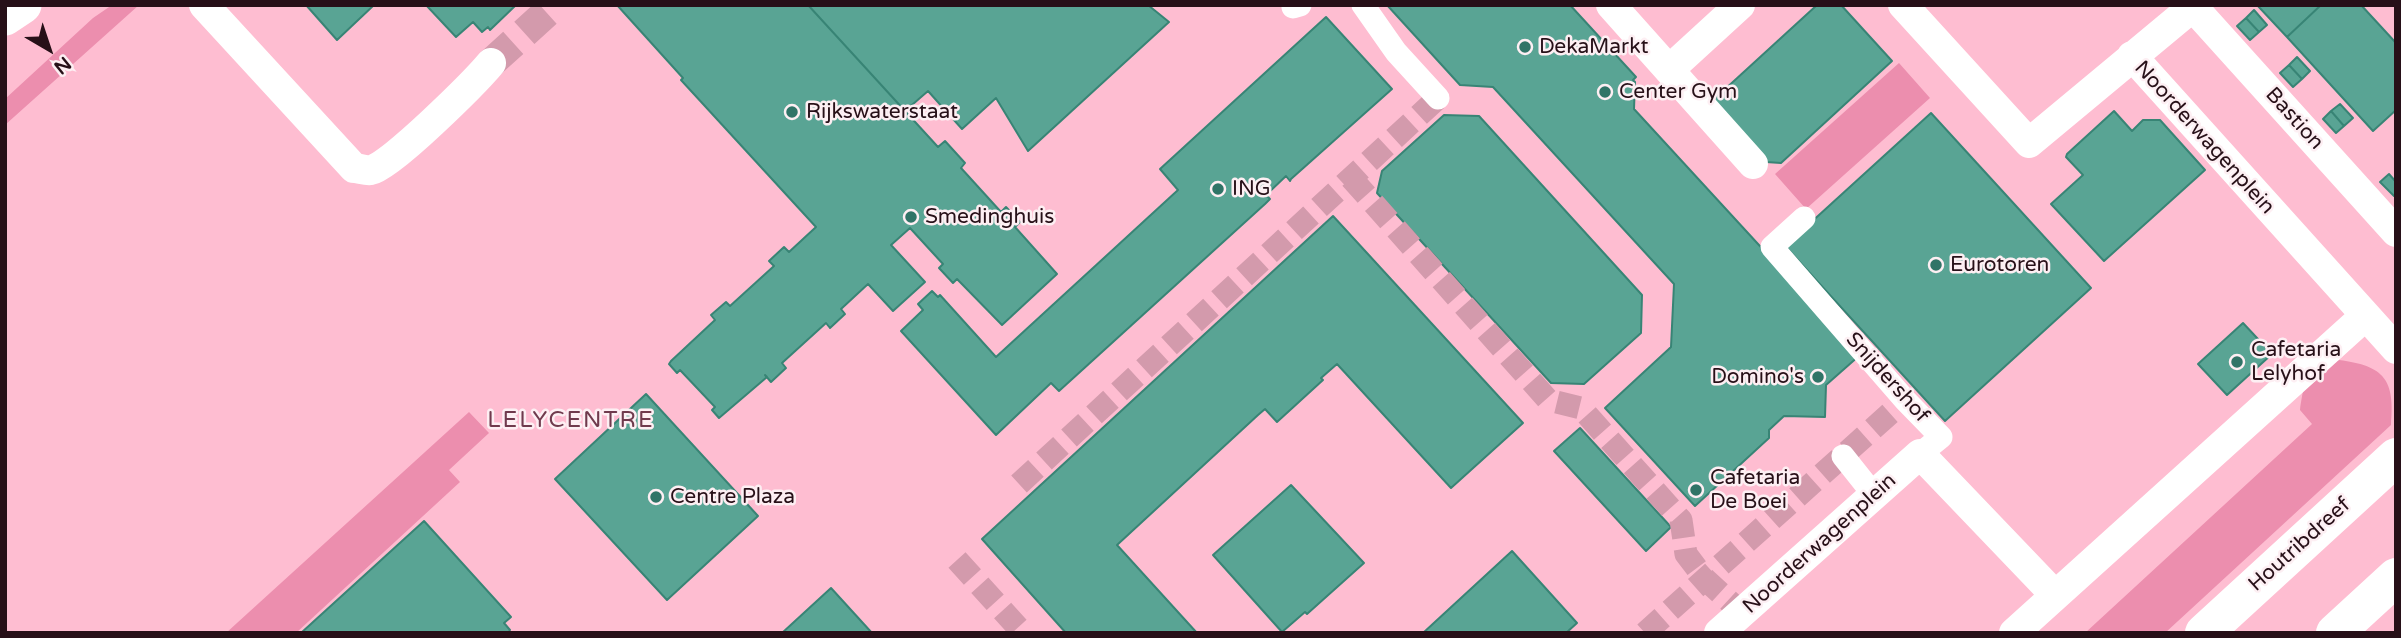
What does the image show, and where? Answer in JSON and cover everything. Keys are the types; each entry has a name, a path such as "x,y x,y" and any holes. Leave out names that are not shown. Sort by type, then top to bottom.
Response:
{"main road":[{"name":"Houtribdreef","path":"2204,633 2396,457"},
{"path":"2335,633 2396,577"}],"street":[{"path":"5,17 23,5"},
{"path":"204,5 354,168 372,170 390,159 491,63"},
{"path":"1363,5 1396,52 1438,98"},
{"path":"1611,5 1753,163"},
{"path":"1669,69 1740,5"},
{"name":"Noorderwagenplein","path":"1903,5 2029,143 2132,56 2396,349"},
{"name":"Bastion","path":"2132,56 2194,6 2396,232"},
{"name":"Snijdershof","path":"1804,218 1772,247 1905,400 1941,437 1920,454 2055,595"},
{"path":"2014,633 2365,316"},
{"name":"Noorderwagenplein","path":"1719,633 1920,454"},
{"path":"1843,456 1874,495"}],"shaded area":[{"path":"112,5 139,5 5,125 5,99 93,18"},
{"path":"1899,63 1930,98 1806,209 1775,174"},
{"path":"2339,360 2367,366 2384,378 2391,397 2391,425 2165,633 2085,633 2312,424 2300,410 2306,382 2313,373"},
{"path":"469,412 489,433 449,470 460,482 296,633 226,633"}],"building":[{"path":"306,5 374,5 337,40"},
{"path":"426,5 516,5 490,30 488,27 482,32 473,22 456,37"},
{"name":"Smedinghuis","path":"617,5 808,5 938,147 945,141 965,163 961,168 1001,212 1006,207 1020,222 1015,227 1057,274 1002,325 957,279 953,283 939,268 943,264 910,228 891,245 925,282 893,311 868,284 841,309 845,314 830,328 826,323 782,363 786,368 771,382 767,377 719,418 712,410 715,407 680,370 677,373 669,364 715,320 711,315 726,302 730,306 774,266 769,261 784,247 789,252 816,227 681,80 683,78"},
{"path":"808,5 1148,5 1169,22 1028,151 996,98 962,129 928,91 905,111"},
{"path":"1387,5 1570,5 1636,77 1633,80 1634,109 1860,355 1826,385 1825,417 1784,416 1769,430 1769,438 1695,506 1605,408 1671,347 1674,284 1493,87 1460,85"},
{"path":"1817,5 1841,5 1892,61 1781,163 1766,162 1711,102"},
{"path":"2257,5 2321,5 2287,37"},
{"path":"2321,5 2361,5 2396,43 2396,110 2373,131 2287,37"},
{"path":"2254,10 2267,25 2259,32 2246,18"},
{"path":"1326,17 1392,89 1290,181 1286,176 1266,195 1270,199 1265,204 1059,391 1051,383 996,435 901,331 923,310 918,304 932,291 938,297 940,295 996,357 1178,190 1160,169"},
{"path":"2246,18 2259,32 2250,40 2237,26"},
{"path":"2297,57 2310,71 2302,79 2289,65"},
{"path":"2289,65 2302,79 2293,87 2280,73"},
{"path":"2340,104 2353,118 2344,126 2331,111"},
{"path":"2114,111 2132,131 2143,120 2160,120 2205,170 2104,261 2051,204 2083,175 2066,157 2067,154"},
{"path":"2331,111 2344,126 2336,133 2323,119"},
{"name":"Eurotoren","path":"1931,113 2091,288 1945,421 1785,246"},
{"path":"1444,115 1479,116 1642,295 1641,333 1584,384 1551,383 1377,193 1382,171"},
{"path":"2389,174 2396,182 2394,196 2380,182"},
{"path":"1333,216 1523,423 1451,488 1337,364 1277,422 1265,409 1117,545 1197,633 1066,633 982,539"},
{"path":"2243,323 2272,354 2227,395 2198,364"},
{"name":"Centre Plaza","path":"646,394 758,516 667,600 555,479"},
{"path":"1580,428 1671,527 1646,551 1554,451"},
{"path":"1291,485 1364,563 1307,614 1305,612 1282,632 1213,555"},
{"path":"424,521 511,617 504,623 510,630 508,633 301,633"},
{"path":"1512,551 1577,623 1566,633 1423,633"},
{"path":"831,588 872,633 782,633"}],"tunnel":[{"path":"491,63 555,5"},
{"path":"1019,484 1438,98"},
{"path":"1351,178 1548,400 1581,408 1681,520 1686,554 1705,579 1742,613"},
{"path":"1645,633 1905,400"},
{"path":"957,560 1023,633"}],"place":[{"name":"DekaMarkt","path":"1525,47"},
{"name":"Center Gym","path":"1605,92"},
{"name":"Rijkswaterstaat","path":"792,112"},
{"name":"ING","path":"1218,189"},
{"name":"Smedinghuis","path":"911,217"},
{"name":"Eurotoren","path":"1936,265"},
{"name":"Cafetaria Lelyhof","path":"2237,362"},
{"name":"Domino's","path":"1818,377"},
{"name":"Cafetaria De Boei","path":"1696,490"},
{"name":"Centre Plaza","path":"656,497"}],"district":[{"name":"LELYCENTRE","path":"571,421"}]}
